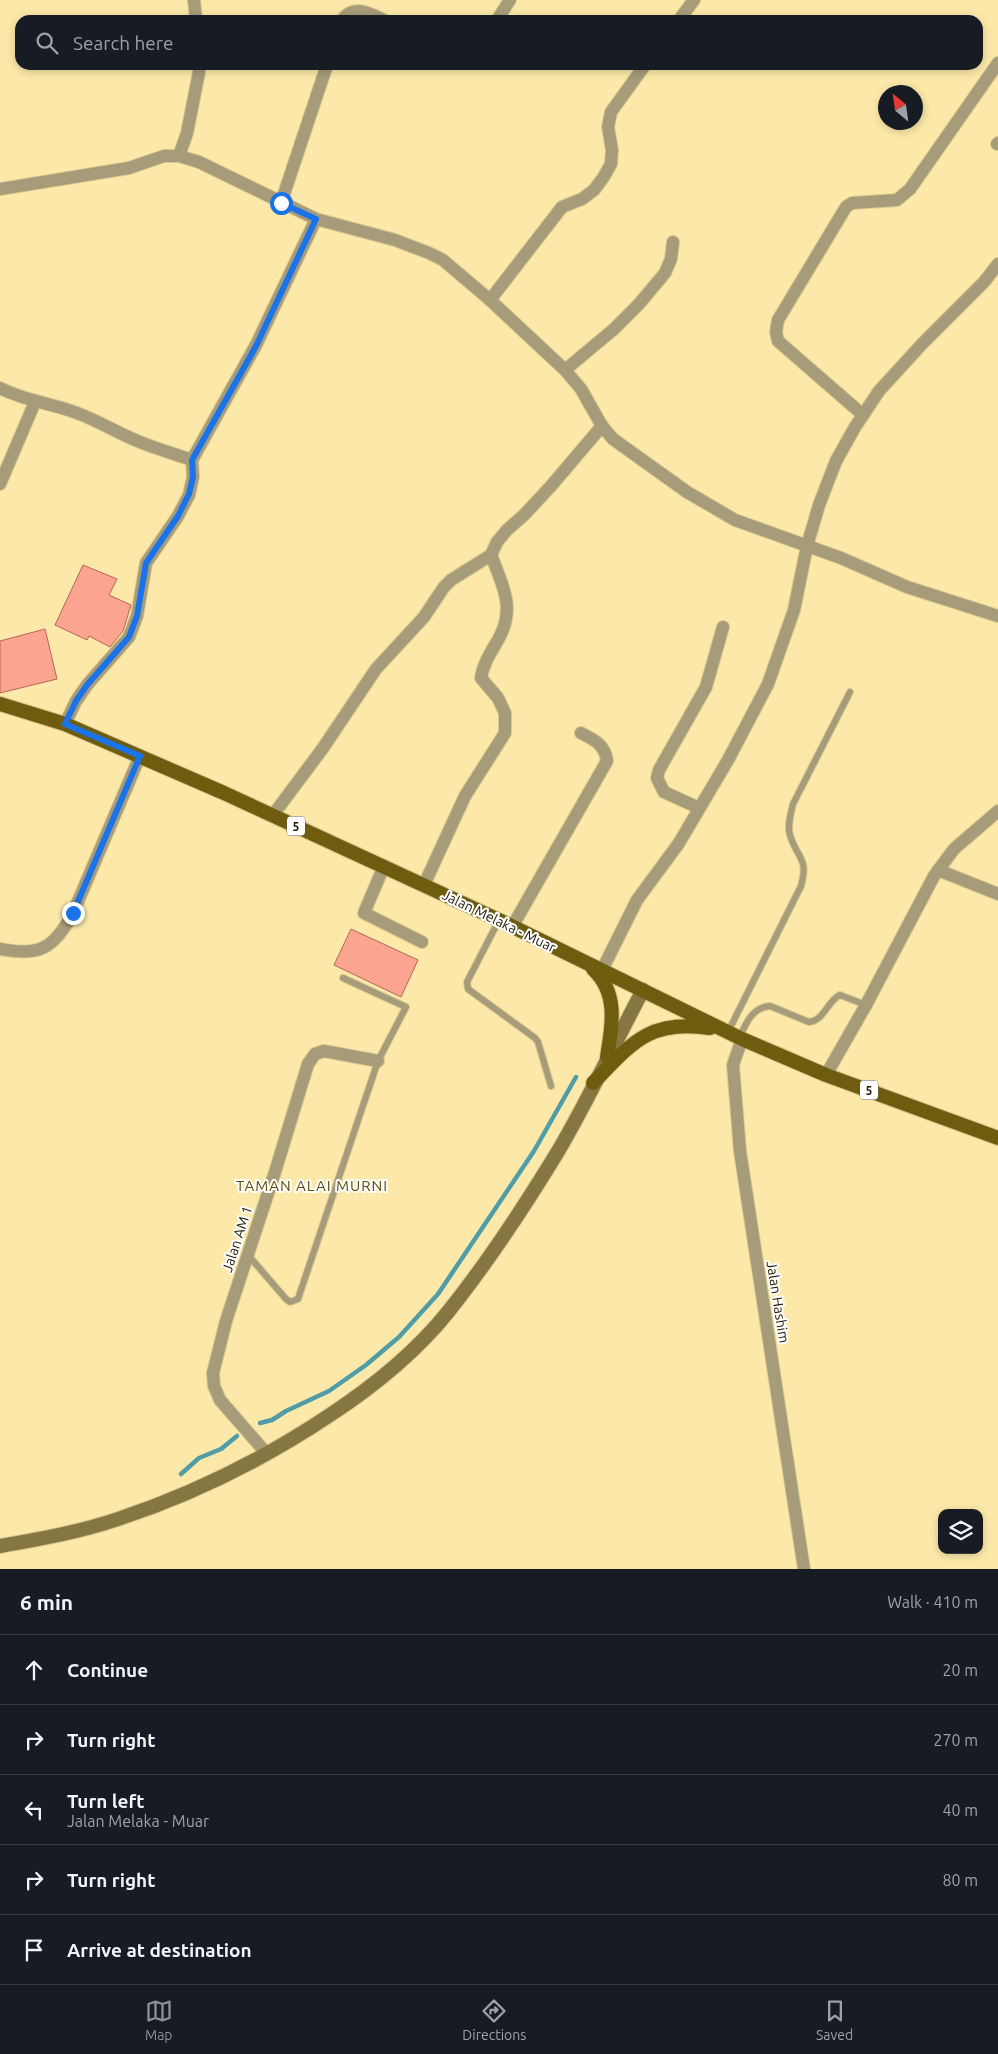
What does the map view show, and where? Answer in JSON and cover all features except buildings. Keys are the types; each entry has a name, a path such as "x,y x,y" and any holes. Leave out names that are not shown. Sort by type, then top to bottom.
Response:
{"main road":[{"name":"Jalan Melaka - Muar","path":"0,704 65,724 273,815 499,920 733,1035 826,1075 998,1138"},
{"path":"586,963 599,975 607,987 612,1006 612,1027 607,1057"},
{"path":"0,1546 52,1537 116,1520 180,1497 231,1474 268,1454 305,1432 366,1391 408,1354 447,1313 497,1245 557,1152 643,990"},
{"path":"594,1083 630,1045 649,1033 671,1026 690,1025 733,1035"}],"street":[{"path":"194,0 196,15"},
{"path":"345,15 352,0"},
{"path":"500,15 510,0"},
{"path":"683,15 694,0"},
{"path":"347,15 354,10 372,15"},
{"path":"863,415 778,341 776,332 778,320 846,207 852,203 896,200 910,189 998,63"},
{"path":"179,156 187,133 199,70"},
{"path":"281,203 325,70"},
{"path":"490,300 562,207 582,199 594,190 603,178 611,164 612,150 608,127 611,112 641,70"},
{"path":"0,189 129,168 164,156 179,156 199,162 316,219 395,240 429,253 443,260 490,300 566,370 581,389 602,426 613,439 687,492 735,520 841,558 908,587 998,616"},
{"path":"65,724 76,701 87,685 129,637 137,616 146,563 178,516 189,494 193,477 192,460 256,346 316,219"},
{"path":"566,370 620,323 665,273 671,259 673,242"},
{"path":"602,970 637,900 679,843 768,684 794,610 807,546 819,505 836,461 879,391 922,344 984,282 998,264"},
{"path":"0,388 12,395 35,402 59,406 140,442 192,460"},
{"path":"0,484 35,402"},
{"path":"273,815 323,748 376,669 424,617 444,586 450,580 491,555 497,542 507,530 551,486 602,426"},
{"path":"424,885 465,796 505,733 505,713 498,698 481,678 482,668 506,626 507,602 505,591 491,555"},
{"path":"700,808 664,792 657,778 706,686 724,627"},
{"path":"512,927 607,761 606,753 602,747 596,741 581,733"},
{"path":"0,949 32,952 49,946 62,933 73,913 140,756"},
{"path":"826,1075 866,1005 938,870 954,849 998,811"},
{"path":"384,866 364,914 422,942"},
{"path":"938,870 998,894"},
{"name":"Jalan Hashim","path":"733,1035 740,1151 804,1569"},
{"name":"Jalan AM 1","path":"268,1454 220,1400 214,1386 213,1373 226,1321 276,1172 308,1064 315,1054 324,1051 378,1061"}],"lane":[{"path":"733,1035 739,1012 801,886 805,872 803,858 790,834 789,821 793,804 850,692"},
{"path":"499,920 467,982 468,989 535,1038 538,1042 551,1086"},
{"path":"248,1254 286,1299 290,1302 298,1299 378,1061 406,1007 343,978"},
{"path":"733,1035 757,1010 764,1006 770,1006 802,1021 814,1022 820,1018 834,999 840,995 866,1005"},
{"path":"739,1012 749,1018"}],"waterway":[{"path":"260,1423 272,1420 286,1411 329,1391 366,1365 399,1337 438,1294 534,1151 576,1077"},
{"path":"181,1474 199,1458 221,1449 237,1436"}],"district":[{"name":"TAMAN ALAI MURNI","path":"312,1185"}],"route":[{"path":"73,913 140,756 65,724 76,701 87,685 129,637 142,597 146,563 178,516 189,494 193,477 192,460 256,346 316,219 281,203"}]}
